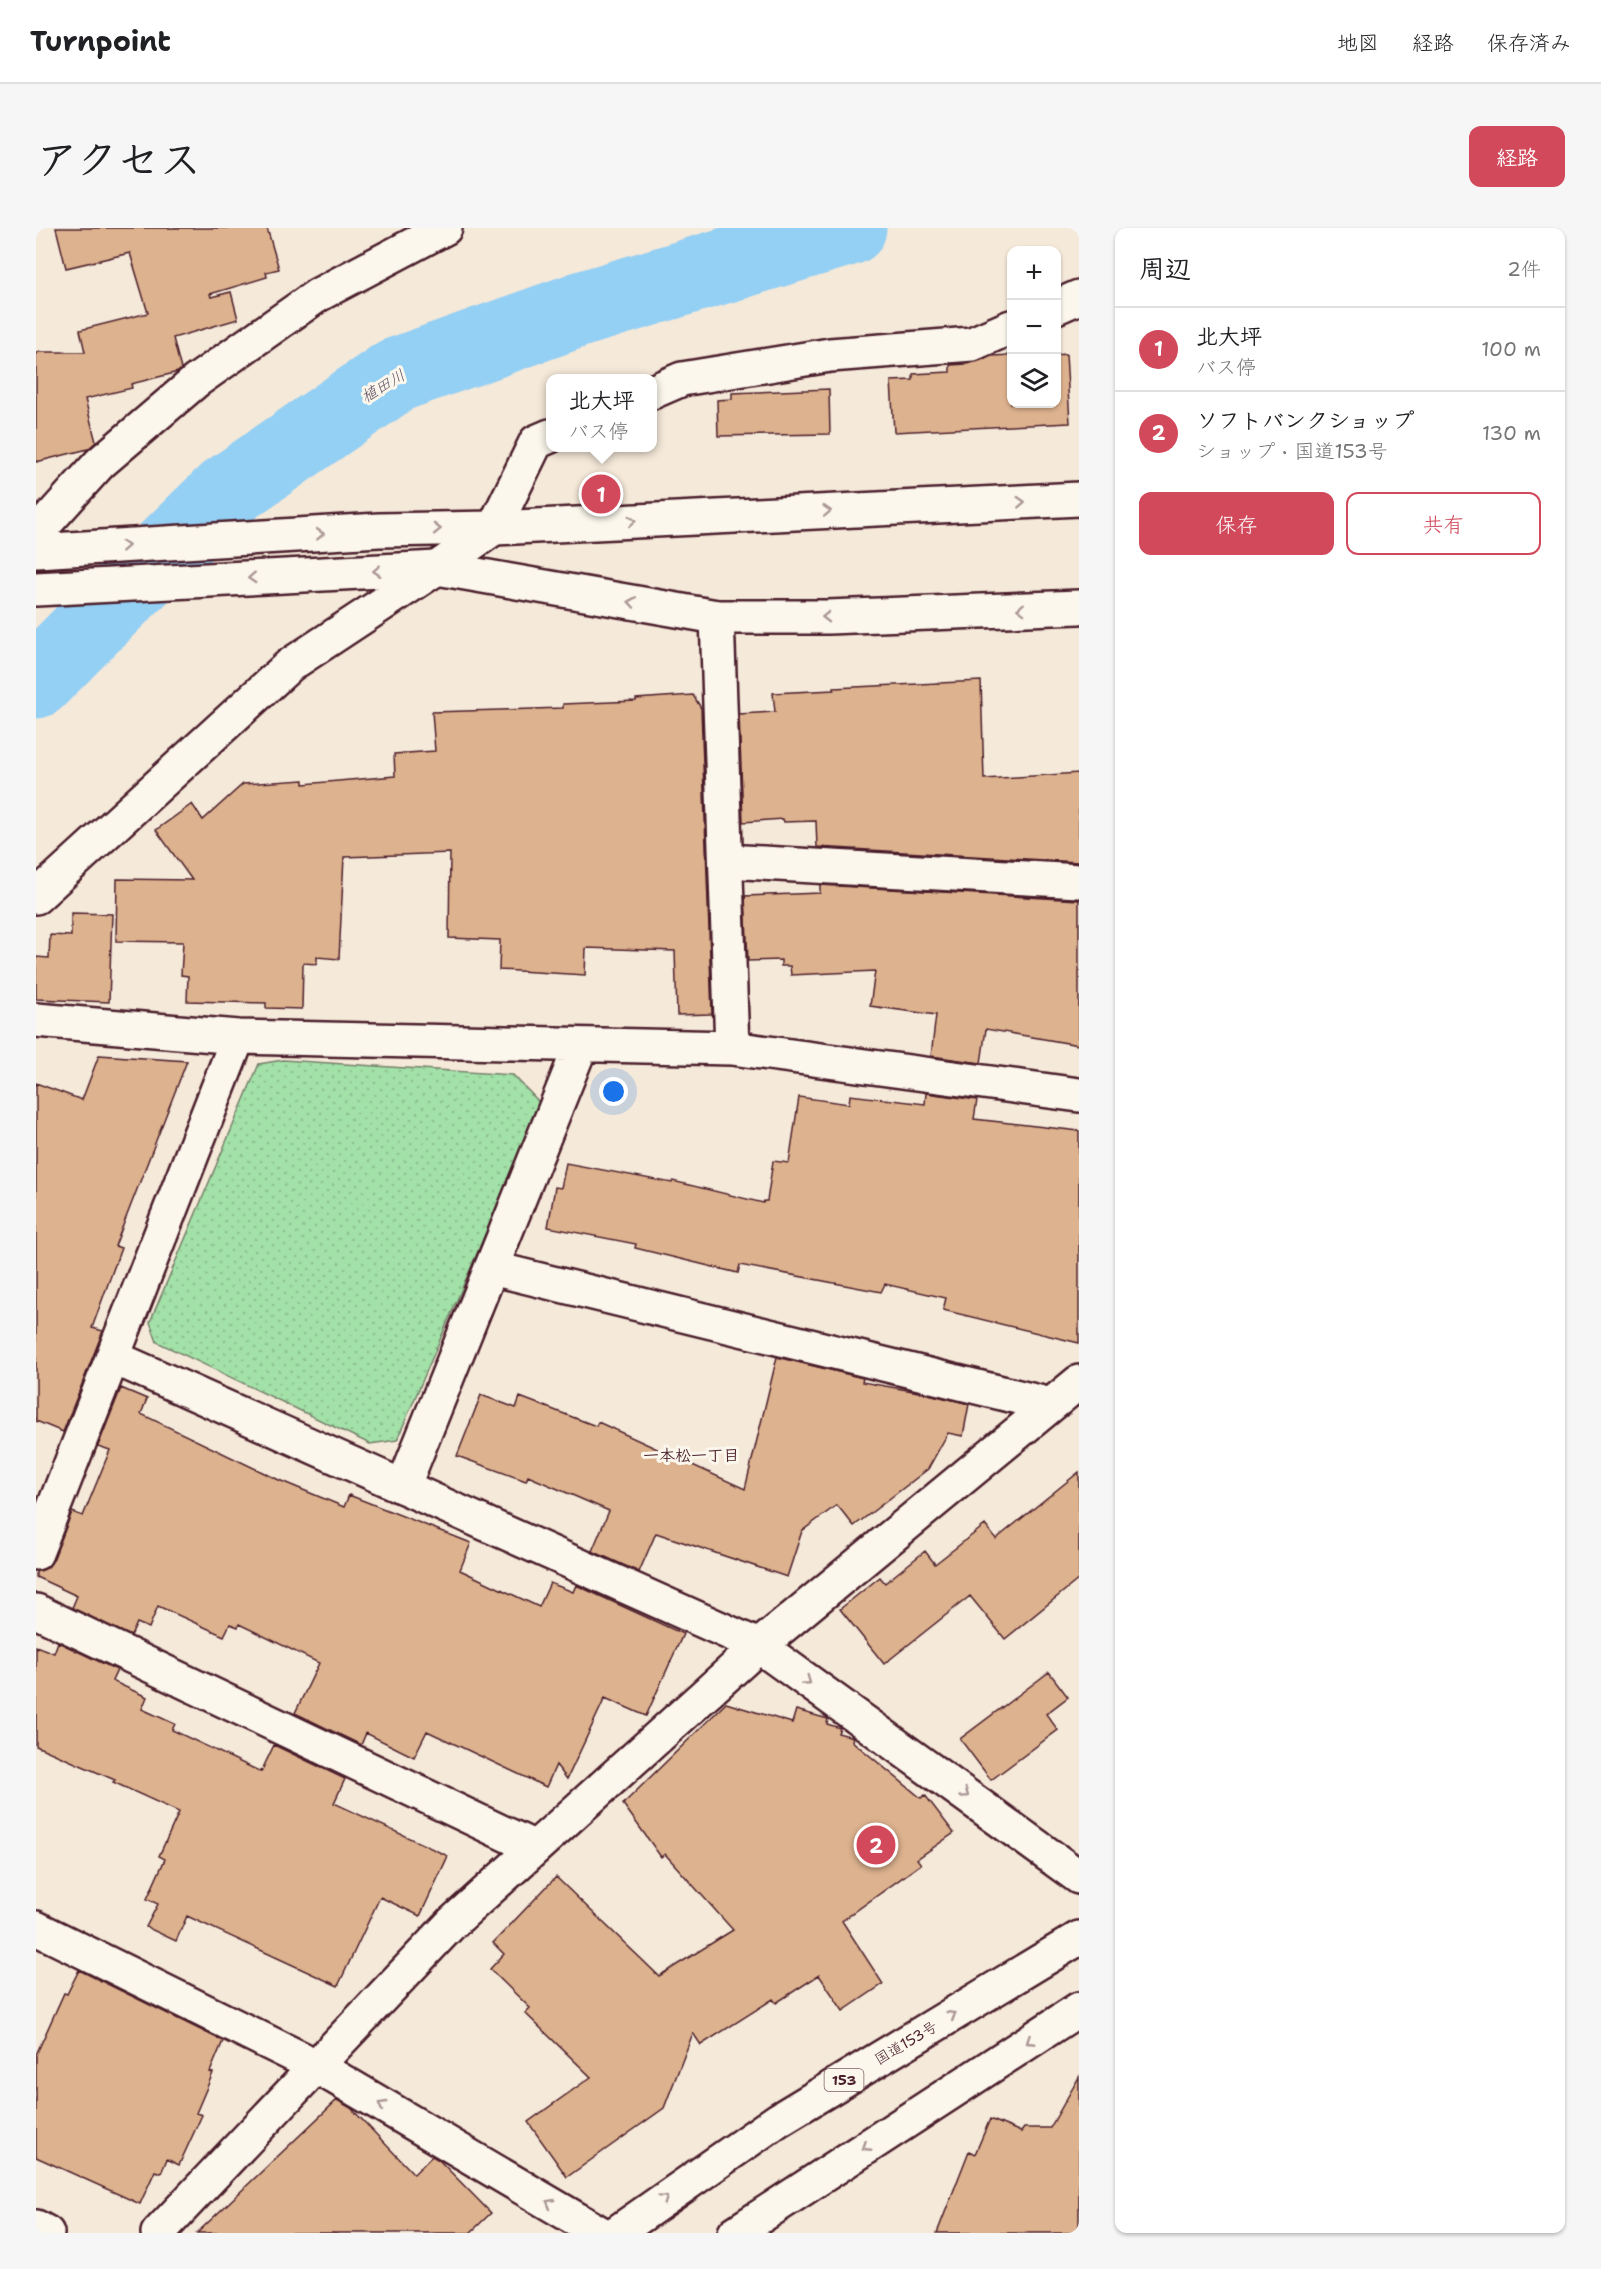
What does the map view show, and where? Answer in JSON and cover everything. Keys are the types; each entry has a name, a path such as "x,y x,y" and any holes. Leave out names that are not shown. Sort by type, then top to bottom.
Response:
{"main road":[{"path":"36,534 100,463 196,381 318,295 439,229"},
{"path":"1061,305 1079,297"},
{"path":"657,390 682,379 830,355 972,344 1007,329"},
{"path":"36,897 290,665 494,528 536,442 546,438"},
{"path":"51,550 379,530 494,528 1079,499"},
{"path":"36,589 437,568 717,617 828,617 1079,607"},
{"path":"717,617 732,1048"},
{"path":"726,861 1079,881"},
{"path":"36,1020 238,1037 732,1048 1079,1095"},
{"path":"36,1552 238,1037"},
{"path":"403,1487 581,1045"},
{"path":"491,1268 1051,1405"},
{"path":"113,1357 759,1646 1079,1876"},
{"path":"158,2233 452,1923 759,1646 1079,1382"},
{"path":"36,1611 535,1848"},
{"path":"36,1928 316,2066 600,2233"},
{"name":"国道153号","path":"616,2233 778,2120 1079,1938"},
{"path":"735,2233 1079,2009"},
{"path":"36,2227 47,2233"}],"green space":[{"path":"283,1060 513,1075 541,1104 397,1440 370,1444 157,1342 150,1322 259,1064"}],"building":[{"path":"56,228 267,228 279,269 266,272 267,277 210,294 211,297 231,292 238,319 173,338 181,369 178,372 131,384 132,388 85,399 96,442 88,449 36,462 36,352 85,352 80,330 148,313 130,253 66,268"},
{"path":"1061,354 1066,354 1070,423 894,432 891,381 913,380 913,374 950,372 950,365 967,364 992,356 1007,355 1007,408 1061,408"},
{"path":"829,389 830,434 718,436 717,400 732,399 732,393"},
{"path":"981,681 984,779 1079,773 1079,862 817,847 816,821 784,822 783,819 743,822 739,714 775,712 773,693"},
{"path":"693,695 701,708 712,1014 677,1015 675,951 586,948 585,975 499,970 500,940 449,938 450,853 344,857 339,959 317,957 317,964 303,963 302,1009 266,1008 266,1003 187,1001 188,976 181,975 183,942 116,941 117,879 192,880 156,830 192,804 203,820 243,784 304,780 304,784 395,776 394,754 435,751 432,712 563,708 563,704 636,701 636,699"},
{"path":"820,885 1079,900 1079,1045 986,1029 981,1063 931,1056 936,1015 870,1006 875,971 791,975 790,966 781,966 781,960 748,961 745,896 820,893"},
{"path":"71,913 112,914 109,1002 36,999 36,957 49,958 50,935 71,936"},
{"path":"99,1055 187,1061 115,1246 121,1248 92,1328 103,1331 63,1432 36,1421 36,1083 82,1100"},
{"path":"926,1093 977,1100 974,1119 1079,1131 1079,1343 943,1310 946,1298 885,1284 881,1292 740,1265 738,1273 635,1248 636,1244 548,1227 555,1187 561,1188 566,1163 672,1183 673,1181 763,1203 767,1201 773,1161 789,1163 799,1097 849,1104 850,1095 925,1104"},
{"path":"777,1357 863,1378 862,1382 969,1404 963,1436 948,1433 928,1469 854,1526 837,1505 802,1531 787,1577 656,1533 639,1572 592,1551 609,1511 528,1476 526,1481 457,1456 481,1395 516,1408 520,1397 596,1426 598,1422 745,1489"},
{"path":"121,1388 147,1399 141,1414 279,1480 344,1507 349,1495 471,1543 460,1570 539,1607 550,1583 573,1592 576,1585 683,1634 646,1716 605,1698 567,1779 556,1765 546,1787 427,1731 414,1757 366,1733 361,1745 295,1713 319,1663 239,1624 238,1627 230,1624 224,1636 158,1606 149,1628 137,1623 131,1636 72,1608 77,1596 36,1577 36,1571 47,1568 53,1560 72,1512 83,1516 110,1450 98,1446"},
{"path":"1079,1472 1079,1579 1005,1639 970,1596 884,1664 840,1609 880,1577 885,1583 925,1551 935,1564 985,1525 996,1539"},
{"path":"58,1642 117,1670 112,1681 147,1697 142,1709 175,1724 172,1730 261,1772 274,1745 345,1779 334,1803 448,1856 420,1916 380,1897 338,1986 187,1916 176,1941 146,1927 158,1904 147,1899 165,1859 159,1856 179,1812 113,1782 115,1780 36,1746 36,1646 54,1653"},
{"path":"1049,1672 1068,1697 1046,1714 1058,1730 991,1780 960,1739"},
{"path":"726,1703 792,1723 796,1710 828,1719 827,1724 840,1728 838,1733 853,1737 852,1741 921,1798 925,1795 954,1833 917,1859 921,1864 842,1921 883,1984 843,2011 819,1975 776,2003 773,1999 701,2045 693,2033 664,2108 567,2177 528,2122 591,2077 525,2013 530,2008 490,1969 504,1954 493,1943 556,1877 659,1976 733,1930 665,1854 661,1857 623,1804"},
{"path":"79,1970 223,2041 210,2072 213,2073 196,2113 202,2115 179,2165 167,2159 161,2173 155,2171 140,2204 36,2157 36,2055 64,1993 67,1994"},
{"path":"1079,2077 1079,2233 937,2233 969,2151 975,2154 990,2119 1021,2132 1024,2128 1050,2128"},
{"path":"337,2100 351,2108 414,2174 432,2156 439,2160 491,2213 470,2233 197,2233"}],"waterway":[{"name":"植田川","path":"36,681 227,492 396,375 581,309 849,228"}],"place":[{"name":"北大坪","path":"601,494"},
{"name":"ソフトバンクショップ","path":"876,1845"}],"district":[{"name":"一本松一丁目","path":"691,1455"}]}
